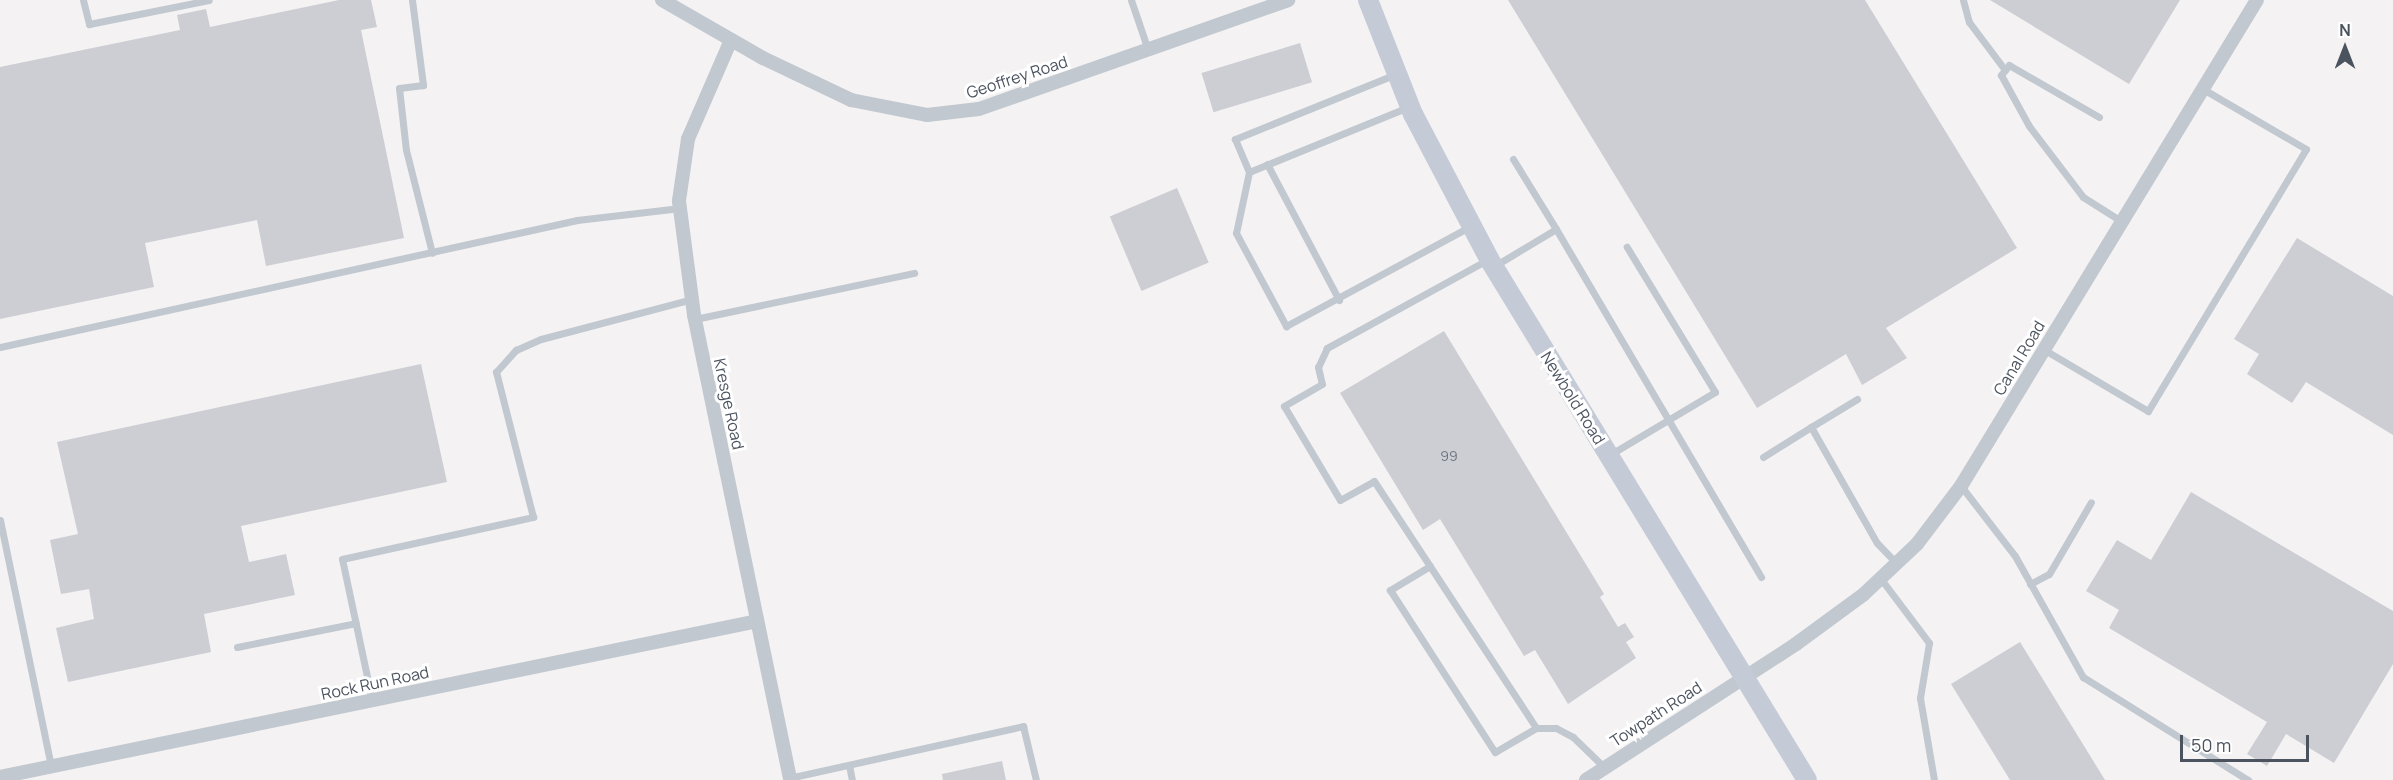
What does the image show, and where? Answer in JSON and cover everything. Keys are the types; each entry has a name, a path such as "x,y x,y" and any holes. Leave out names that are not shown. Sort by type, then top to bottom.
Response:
{"main road":[{"name":"Newbold Road","path":"1368,0 1409,106 1491,263 1807,780"}],"street":[{"name":"Geoffrey Road","path":"662,0 731,40 851,99 927,115 979,109 1288,0"},
{"name":"Canal Road","path":"1746,678 1881,579 1897,564 1961,486 2257,0"},
{"name":"Kresge Road","path":"731,40 688,140 680,208 695,319 789,779"},
{"name":"Rock Run Road","path":"0,777 757,621"},
{"name":"Towpath Road","path":"1586,780 1602,773 1746,678"}],"lane":[{"path":"84,0 89,24 209,0"},
{"path":"412,0 423,85 399,88 406,150 432,253"},
{"path":"1131,0 1148,50"},
{"path":"1963,0 1969,22 2006,70"},
{"path":"2099,117 2009,65 2001,75 2029,126 2083,197 2121,221"},
{"path":"1396,74 1235,139 1249,172 1236,233 1286,326 1339,300 1471,226"},
{"path":"2043,349 2148,411 2155,401 2306,149 2202,88"},
{"path":"1249,172 1409,106"},
{"path":"1513,159 1670,419 1761,577"},
{"path":"1268,164 1339,300"},
{"path":"0,347 577,220 680,208"},
{"path":"1536,728 1374,480 1340,501 1284,405 1322,384 1318,367 1327,348 1556,229"},
{"path":"1608,455 1715,392 1627,247"},
{"path":"695,319 914,273"},
{"path":"372,700 342,559 533,517 496,372 516,350 584,325 692,299"},
{"path":"1763,457 1857,399"},
{"path":"1811,427 1877,543 1897,564"},
{"path":"1961,486 1974,495 2030,584 2083,677 2248,780"},
{"path":"2030,584 2049,574 2091,502"},
{"path":"0,520 51,766"},
{"path":"1430,566 1390,590 1495,752 1536,728 1556,728 1574,737 1602,773"},
{"path":"1881,579 1929,643 1920,698 1934,780"},
{"path":"237,647 356,623"},
{"path":"789,779 1023,726 1036,780"},
{"path":"849,765 852,780"}],"building":[{"path":"339,0 371,0 377,27 361,30 404,238 266,266 257,220 145,243 154,287 0,319 0,67 180,30 177,15 206,9 210,27"},
{"path":"1508,0 1865,0 2017,248 1886,328 1907,358 1862,385 1846,354 1757,408"},
{"path":"1990,0 2180,0 2129,84"},
{"path":"1300,43 1312,82 1213,112 1202,73"},
{"path":"1177,188 1209,263 1141,291 1110,217"},
{"path":"2297,238 2393,296 2393,435 2306,382 2292,403 2247,374 2259,354 2234,339"},
{"path":"1444,331 1604,594 1600,597 1618,627 1625,623 1634,637 1626,642 1636,658 1568,704 1535,650 1524,656 1440,519 1423,530 1340,393"},
{"path":"421,364 447,482 241,526 249,562 286,554 295,595 204,614 211,652 68,682 56,628 94,619 89,589 61,594 50,540 78,534 57,442"},
{"path":"2191,492 2393,611 2393,664 2334,763 2286,734 2267,766 2247,754 2267,722 2109,628 2119,610 2086,591 2117,540 2151,560"},
{"path":"2020,642 2105,780 2010,780 1951,684"},
{"path":"1002,761 1006,780 943,780 942,774"}]}
